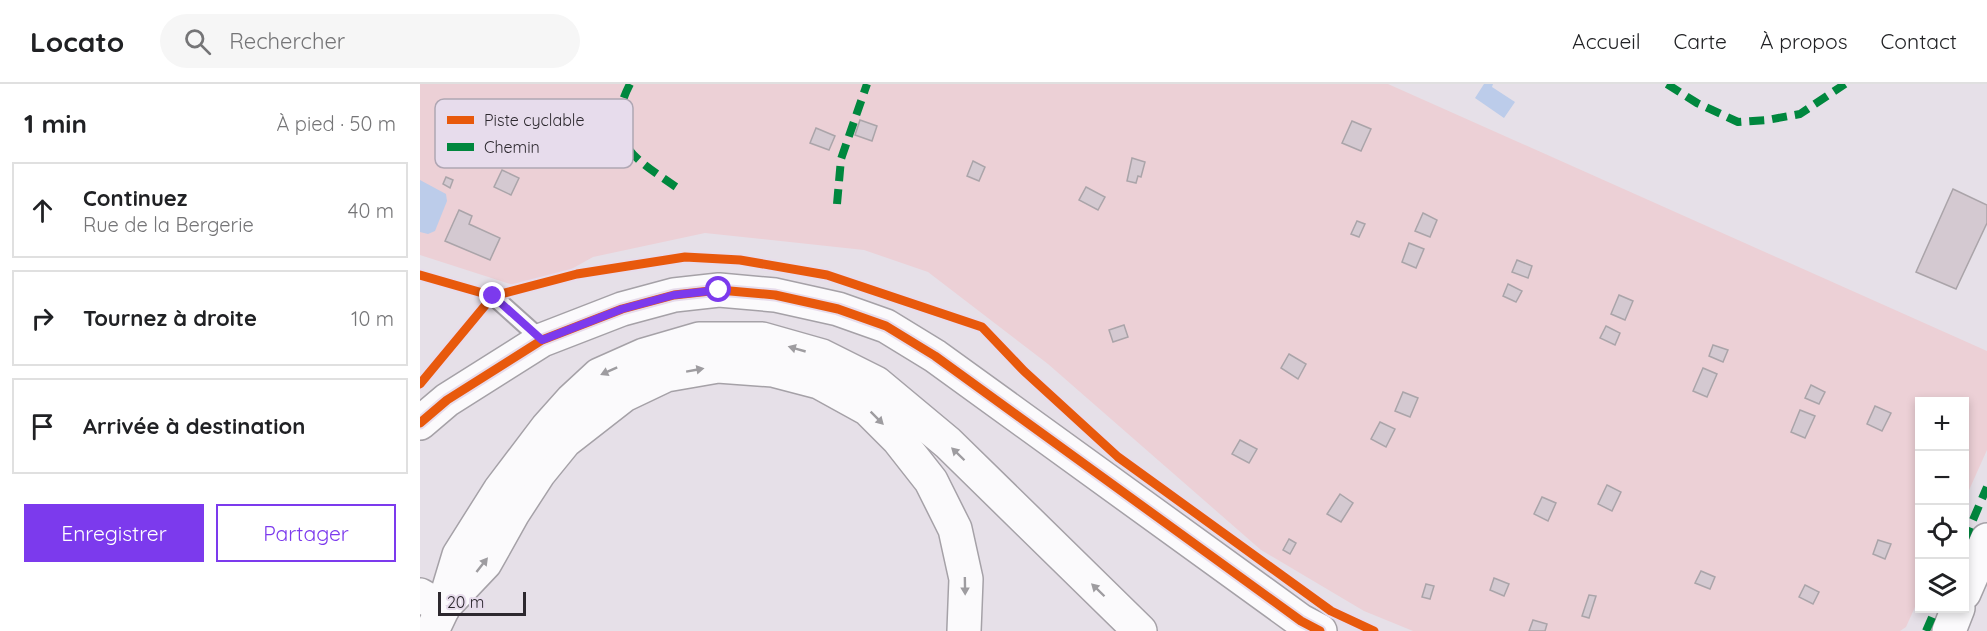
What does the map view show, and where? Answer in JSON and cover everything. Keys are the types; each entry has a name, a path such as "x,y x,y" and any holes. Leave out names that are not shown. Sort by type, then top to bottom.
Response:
{"main road":[{"path":"420,423 447,400 542,340 622,309 674,295 719,290 775,295 838,309 886,326 935,356 1301,621 1320,631"},
{"path":"432,611 459,555 500,490 546,428 599,375 644,355 699,339 762,339 822,356 876,383 948,443 1140,631"},
{"path":"432,611 485,563 539,473 565,441 624,395 666,375 718,366 773,370 819,382 868,409 898,439 931,481 955,529 966,579 964,631"},
{"path":"1969,583 1987,540"},
{"path":"1948,631 1956,613"}],"lane":[{"path":"493,296 542,340"}],"shaded area":[{"path":"420,84 1388,84 1987,351 1987,450 1969,490 1969,397 1915,397 1915,607 1906,627 1900,631 1413,631 1364,611 1261,550 1048,364 928,272 864,250 705,233 593,257 532,291 420,255"}],"water":[{"path":"1484,84 1493,84 1492,87 1515,102 1504,118 1475,98"},
{"path":"420,180 446,194 447,201 435,231 428,234 420,232"}],"building":[{"path":"860,120 877,126 872,141 855,135"},
{"path":"1352,121 1371,129 1361,151 1342,143"},
{"path":"816,128 835,136 829,150 810,143"},
{"path":"1132,158 1145,162 1141,177 1138,176 1136,183 1127,181"},
{"path":"973,161 985,167 979,181 967,176"},
{"path":"502,170 519,178 511,195 494,187"},
{"path":"446,177 453,180 450,188 443,184"},
{"path":"1086,187 1105,197 1098,210 1079,200"},
{"path":"1953,189 1987,205 1987,223 1956,289 1916,272"},
{"path":"459,210 472,216 469,224 500,238 490,260 445,241"},
{"path":"1423,213 1437,220 1430,237 1415,231"},
{"path":"1357,221 1365,224 1359,237 1351,234"},
{"path":"1409,243 1424,249 1416,268 1402,262"},
{"path":"1517,260 1532,266 1528,278 1512,272"},
{"path":"1508,284 1522,291 1516,302 1503,296"},
{"path":"1619,295 1633,301 1625,320 1611,314"},
{"path":"1124,325 1128,337 1113,342 1109,330"},
{"path":"1606,326 1620,333 1615,345 1600,338"},
{"path":"1713,345 1728,350 1723,362 1709,356"},
{"path":"1289,354 1306,364 1298,379 1281,368"},
{"path":"1703,368 1717,374 1707,397 1693,391"},
{"path":"1811,385 1825,392 1819,404 1805,398"},
{"path":"1403,392 1418,398 1410,417 1395,411"},
{"path":"1875,406 1891,413 1882,431 1867,424"},
{"path":"1800,410 1815,416 1805,438 1791,432"},
{"path":"1380,422 1395,429 1386,447 1371,439"},
{"path":"1240,440 1257,449 1249,463 1232,454"},
{"path":"1607,485 1621,492 1612,511 1598,504"},
{"path":"1340,494 1353,503 1341,522 1327,514"},
{"path":"1542,497 1556,503 1548,521 1534,514"},
{"path":"1289,539 1296,543 1290,554 1283,550"},
{"path":"1878,540 1891,544 1885,559 1873,554"},
{"path":"1701,571 1715,577 1710,589 1695,583"},
{"path":"1494,578 1509,584 1504,596 1490,590"},
{"path":"1426,584 1434,586 1430,599 1422,597"},
{"path":"1805,585 1819,592 1813,604 1799,597"},
{"path":"1589,595 1596,596 1589,618 1582,616"},
{"path":"1533,620 1547,624 1545,631 1529,631"}],"marked path":[{"path":"624,99 630,84"},
{"path":"837,204 841,159 867,84"},
{"path":"1667,84 1697,103 1738,122 1800,114 1845,84"},
{"path":"633,154 679,189"},
{"path":"1969,529 1987,487"},
{"path":"1926,631 1934,613"}],"cycle path":[{"path":"420,384 493,296 577,274 685,257 740,260 827,275 982,327 1024,371 1118,457 1331,611 1374,631"},
{"path":"420,275 493,296"},
{"path":"420,423 447,400 542,340 622,309 674,295 719,290 775,295 838,309 886,326 935,356 1301,621 1320,631"}],"route":[{"path":"493,296 542,340 622,309 674,295 719,290"}]}
